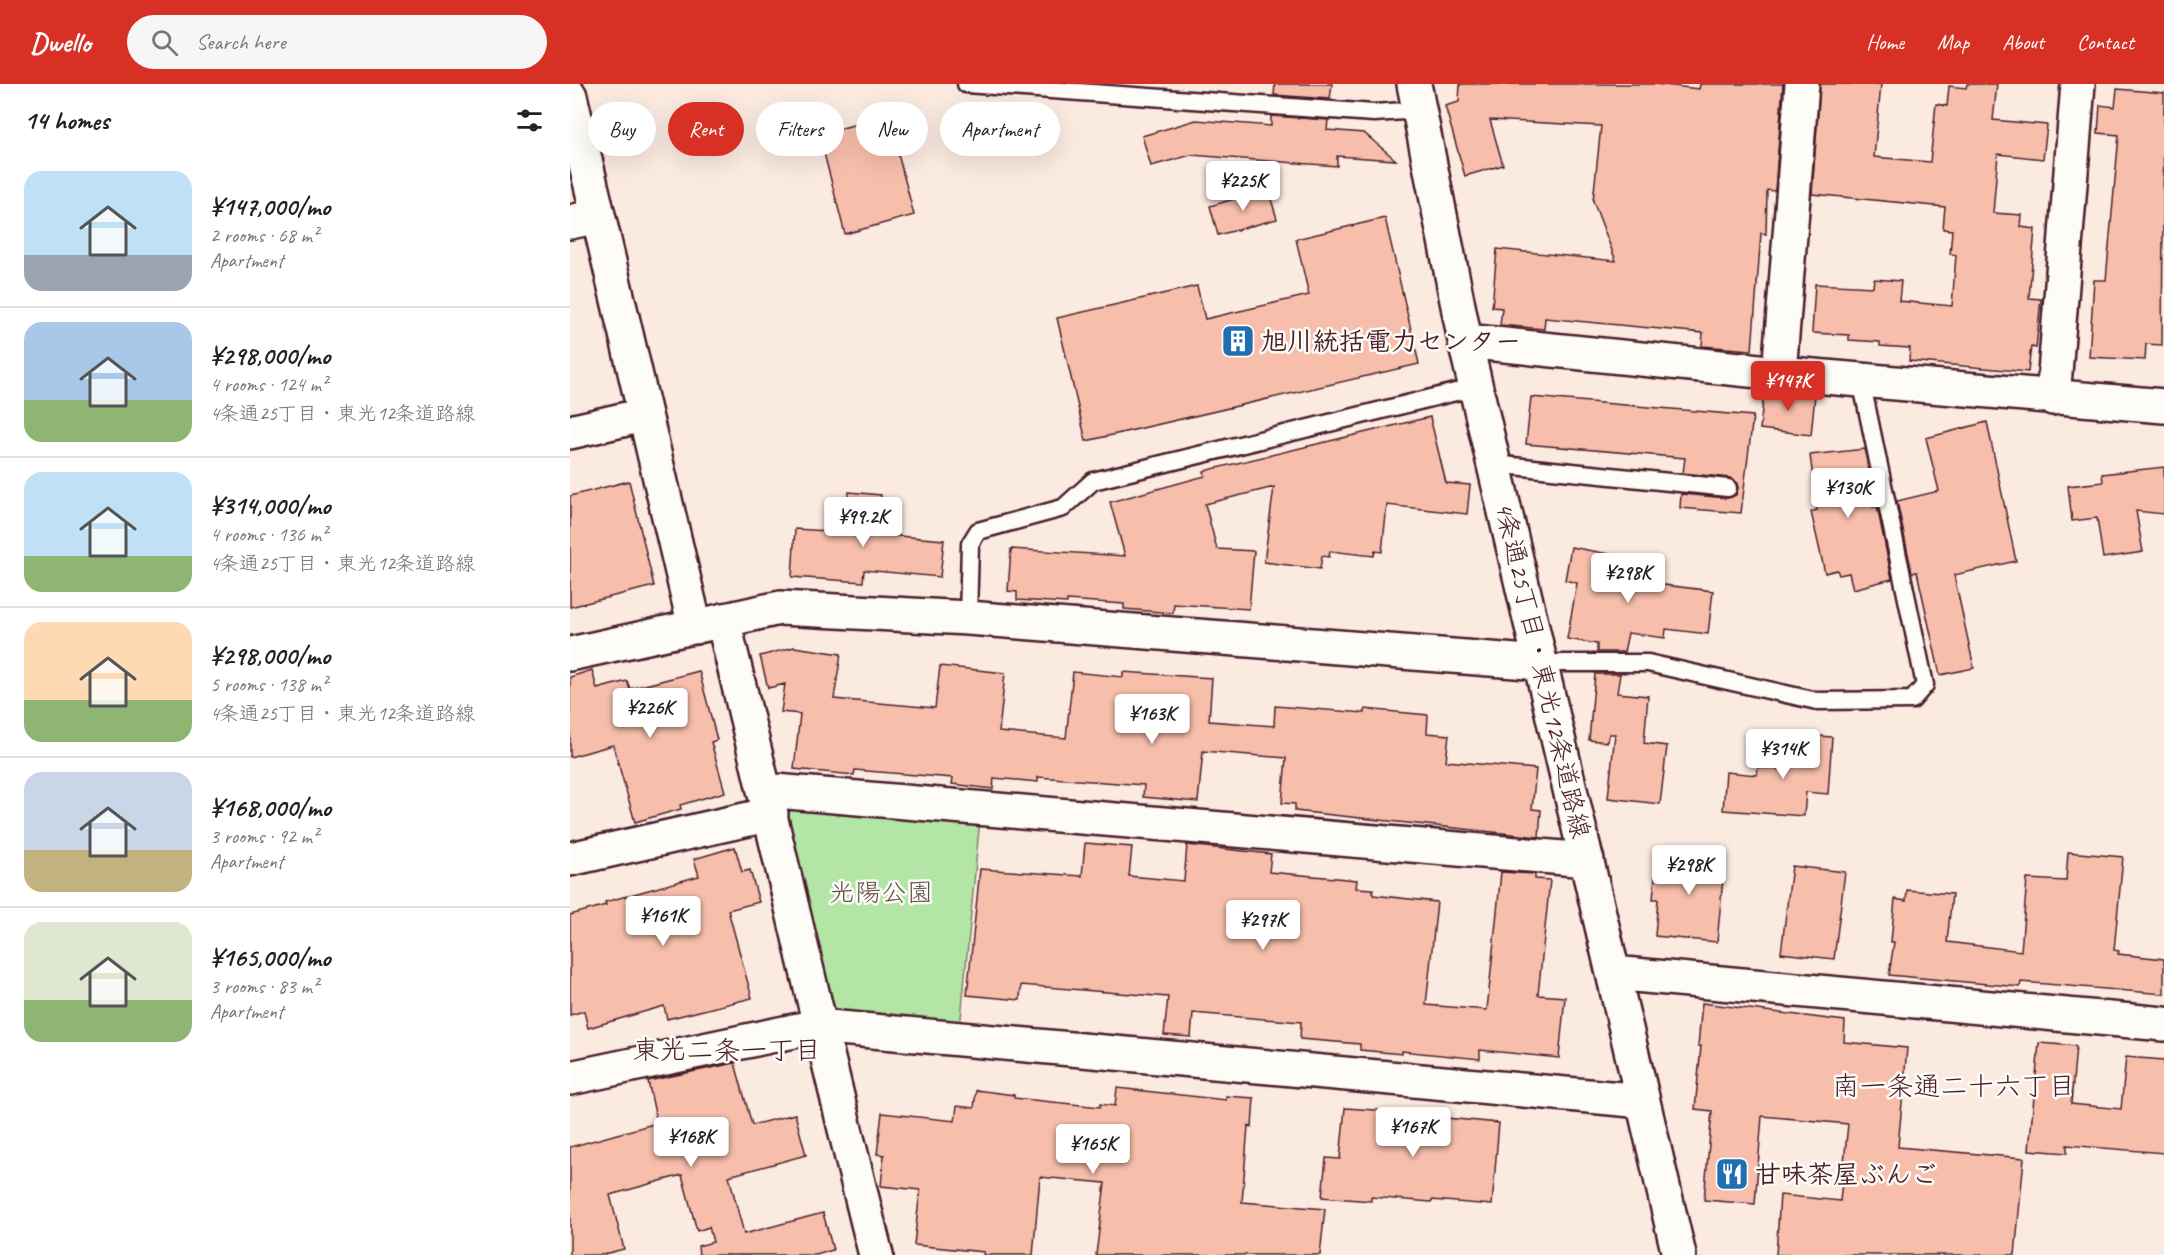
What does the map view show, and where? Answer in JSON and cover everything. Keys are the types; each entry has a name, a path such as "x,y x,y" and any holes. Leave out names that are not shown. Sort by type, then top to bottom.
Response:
{"street":[{"path":"1398,84 1417,97"},
{"path":"1779,373 1802,84"},
{"path":"2053,398 2078,84"},
{"path":"570,96 584,219 709,624 768,802 818,1026 876,1255"},
{"name":"4条通25丁目・東光12条道路線","path":"1417,97 1465,341 1679,1255"},
{"path":"1465,341 1779,373 2164,406"},
{"path":"570,432 644,415"},
{"path":"570,654 780,608 968,618 1541,663"},
{"path":"570,859 768,802 1587,860"},
{"path":"1613,973 2164,1024"},
{"path":"570,1078 818,1026 1643,1101"}],"lane":[{"path":"966,84 1374,112 1417,97"},
{"path":"1541,663 1648,663 1817,701 1912,700 1925,685 1861,380"},
{"path":"968,618 970,544 978,531 1063,508 1093,481 1476,387"},
{"path":"1494,464 1728,488"}],"green space":[{"name":"光陽公園","path":"764,790 981,808 959,1039 818,1026"}],"building":[{"path":"1275,84 1332,84 1330,99 1274,95"},
{"path":"1460,84 1655,84 1699,89 1700,84 1783,84 1775,191 1767,190 1766,234 1761,233 1752,350 1702,346 1703,333 1545,318 1544,329 1500,325 1502,308 1492,307 1497,249 1616,261 1593,201 1601,126 1490,120 1503,165 1465,176 1445,106 1459,102"},
{"path":"1820,84 1881,84 1874,157 1930,162 1936,104 1947,106 1949,86 1966,88 1967,84 1997,84 1993,120 2047,125 2043,159 1998,154 1993,213 2022,215 2021,227 2035,229 2029,298 2041,299 2036,348 2031,347 2028,372 1909,361 1910,348 1880,346 1880,342 1849,340 1849,335 1812,333 1815,284 1873,287 1874,279 1901,281 1899,301 1952,306 1956,255 1950,254 1952,230 1943,229 1945,207 1812,194"},
{"path":"2117,89 2164,93 2162,345 2146,344 2145,360 2089,357 2094,280 2106,280 2119,135 2098,133 2100,105 2115,107"},
{"path":"1271,116 1328,120 1327,130 1364,133 1396,160 1337,156 1337,166 1191,155 1151,166 1142,136 1196,120 1271,126"},
{"path":"856,124 856,156 899,156 914,215 845,234 825,156 844,156 844,127"},
{"path":"1268,189 1277,219 1218,235 1210,206"},
{"name":"旭川統括電力センター","path":"1385,218 1419,364 1086,441 1057,318 1197,286 1205,319 1309,295 1296,239"},
{"path":"1764,390 1815,395 1811,435 1760,429"},
{"path":"1531,397 1753,416 1741,513 1680,508 1681,494 1728,498 1736,495 1738,488 1737,483 1730,478 1683,473 1685,458 1526,444"},
{"path":"1430,417 1446,483 1470,485 1467,514 1387,505 1382,552 1375,551 1374,556 1330,551 1329,557 1322,556 1320,569 1264,562 1274,487 1205,504 1217,549 1254,551 1249,609 1174,604 1173,613 1124,609 1124,604 1067,600 1067,603 1017,600 1017,592 1008,591 1011,549 1125,556 1110,502 1205,476 1204,471"},
{"path":"1987,422 2016,561 1954,575 1974,668 1940,675 1917,572 1912,573 1897,501 1939,491 1926,438"},
{"path":"1865,449 1873,507 1877,506 1892,579 1853,589 1849,573 1839,575 1837,570 1825,573 1811,512 1817,510 1810,455"},
{"path":"2164,467 2164,514 2136,511 2143,552 2103,558 2097,518 2072,521 2068,486 2103,482 2102,474"},
{"path":"629,481 654,586 570,607 570,496"},
{"path":"849,492 881,495 876,534 944,540 940,577 864,570 863,582 792,577 795,529 844,532"},
{"path":"1571,547 1620,556 1615,579 1713,591 1708,634 1666,629 1665,638 1628,633 1624,652 1597,652 1597,644 1567,639 1577,583 1565,580"},
{"path":"794,647 841,654 834,699 935,708 940,666 1005,673 999,732 1066,738 1073,672 1123,677 1123,672 1212,678 1209,721 1274,726 1275,706 1365,713 1365,709 1428,715 1427,733 1449,735 1446,761 1536,769 1532,809 1541,810 1539,837 1295,811 1295,804 1282,803 1286,758 1203,751 1198,802 1143,797 1144,785 1038,777 1038,782 994,778 993,789 952,784 953,778 855,770 854,775 794,769 800,714 781,712 785,684 768,688 760,656"},
{"path":"592,670 597,689 627,681 630,689 699,671 717,740 711,742 725,792 680,805 681,809 635,822 613,745 570,757 570,677"},
{"path":"1595,674 1620,674 1617,693 1648,696 1644,743 1667,746 1660,804 1608,798 1615,734 1609,734 1607,742 1589,740"},
{"path":"1786,734 1832,737 1828,794 1806,792 1804,816 1723,810 1726,772 1757,775 1758,767 1784,770"},
{"path":"1085,843 1132,847 1129,876 1184,881 1187,845 1271,854 1269,872 1357,880 1356,888 1373,889 1373,895 1437,902 1426,1005 1487,1010 1501,872 1535,874 1535,879 1550,880 1538,995 1565,997 1559,1058 1480,1050 1480,1059 1402,1051 1402,1054 1360,1050 1360,1044 1300,1039 1301,1022 1193,1013 1191,1037 1164,1035 1168,997 1021,985 1020,1000 967,995 980,869 1082,876"},
{"path":"735,847 742,872 750,870 759,902 728,910 752,998 667,1019 664,1006 588,1028 584,1011 570,1015 570,915 606,905 605,902 699,876 694,859"},
{"path":"1668,850 1725,857 1717,942 1655,936 1658,899 1653,899 1656,867 1666,868"},
{"path":"2068,852 2123,857 2114,950 2119,951 2118,954 2164,959 2164,994 2021,982 2020,987 1889,975 1894,942 1891,942 1895,899 1906,901 1907,890 1952,894 1947,942 2021,951 2027,879 2066,881"},
{"path":"1792,866 1845,872 1834,959 1781,953"},
{"path":"1702,1003 1845,1021 1844,1042 1907,1048 1898,1147 2024,1158 2015,1255 1776,1255 1780,1195 1840,1201 1848,1124 1762,1116 1755,1204 1704,1200 1712,1111 1695,1109 1701,1046 1698,1046"},
{"path":"2039,1043 2076,1046 2071,1104 2121,1109 2126,1057 2164,1060 2164,1153 2067,1145 2067,1153 2029,1150"},
{"path":"735,1063 752,1125 795,1114 806,1155 729,1176 744,1234 823,1213 833,1250 816,1255 699,1255 698,1246 713,1242 709,1227 697,1231 682,1175 610,1195 624,1249 600,1255 570,1255 570,1147 657,1123 648,1081"},
{"path":"1117,1088 1226,1100 1226,1096 1254,1098 1252,1127 1248,1126 1242,1202 1325,1209 1320,1255 1096,1255 1105,1183 1040,1177 1033,1255 983,1255 984,1252 914,1245 920,1190 881,1186 884,1155 877,1154 882,1113 955,1121 957,1106 974,1108 976,1090 1014,1095 1014,1098 1100,1107 1100,1104 1115,1106"},
{"path":"1345,1108 1435,1114 1435,1117 1499,1123 1492,1205 1371,1197 1371,1201 1322,1197 1326,1158 1340,1159"}],"place":[{"name":"旭川統括電力センター","path":"1238,341"},
{"name":"甘味茶屋ぶんご","path":"1732,1174"}],"district":[{"name":"東光二条一丁目","path":"727,1050"},
{"name":"南一条通二十六丁目","path":"1954,1086"}]}
